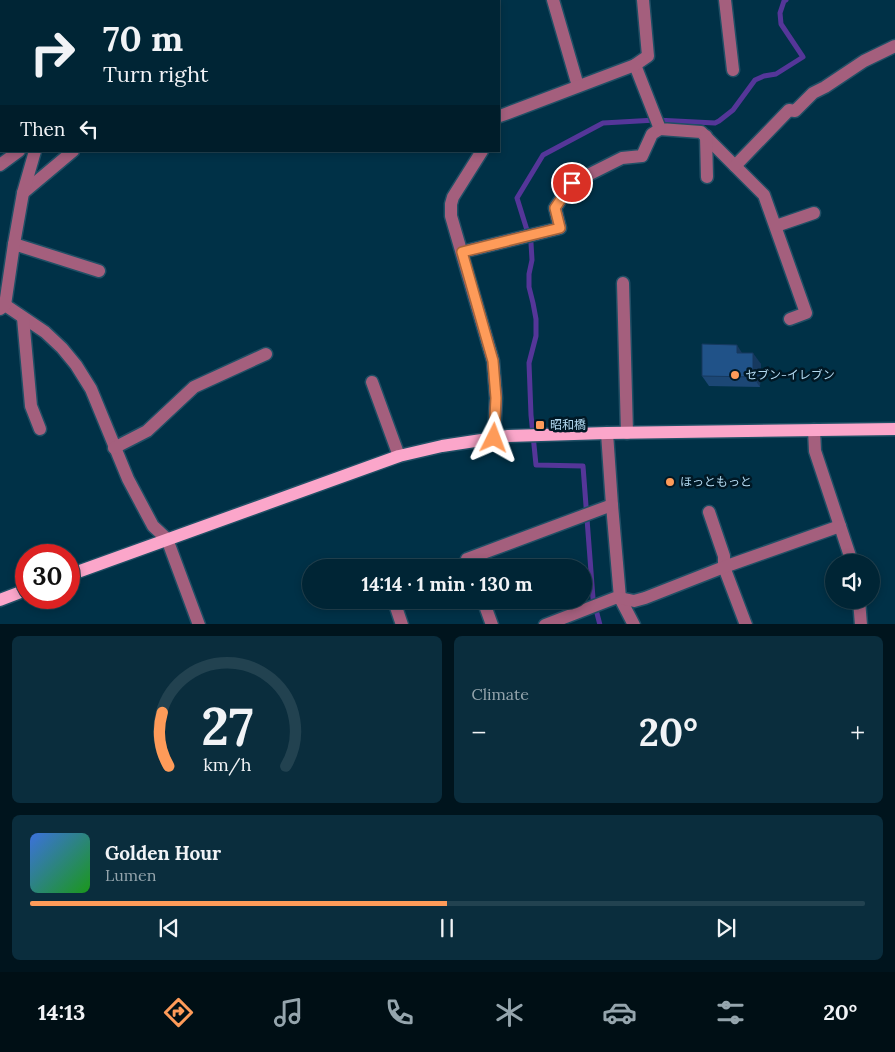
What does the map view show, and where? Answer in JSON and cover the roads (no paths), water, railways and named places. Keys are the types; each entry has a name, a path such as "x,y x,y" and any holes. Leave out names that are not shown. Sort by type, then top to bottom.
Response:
{"main road":[{"path":"80,571 398,456 442,446 508,436 895,429"},
{"path":"0,600 15,594"}],"street":[{"path":"553,0 578,86"},
{"path":"500,116 635,65 648,56 643,0"},
{"path":"725,0 733,70"},
{"path":"736,166 789,110 795,111 813,93 864,61 895,46"},
{"path":"635,65 660,127"},
{"path":"462,252 560,228 555,208 572,183 622,158 642,156 652,134 660,127 701,132 764,195 806,314 790,319"},
{"path":"706,136 707,177"},
{"path":"0,165 18,152"},
{"path":"35,152 23,193 2,307 45,332 76,365 91,389 128,479 153,526 167,539 199,624"},
{"path":"23,193 71,152"},
{"path":"481,152 453,198 451,216 493,361 496,398 494,438"},
{"path":"776,226 814,213"},
{"path":"14,244 99,271"},
{"path":"624,283 627,433"},
{"path":"23,318 31,406 40,429"},
{"path":"114,448 147,430 194,387 266,354"},
{"path":"372,382 398,456"},
{"path":"814,430 816,451 849,554"},
{"path":"607,433 620,598 634,624"},
{"path":"467,559 612,505"},
{"path":"709,512 724,556 724,567 746,624"},
{"path":"550,624 620,598 634,601 645,598 724,567 840,526"},
{"path":"397,609 402,624"},
{"path":"486,609 492,624"},
{"path":"860,609 861,624"}],"waterway":[{"path":"600,624 593,598 583,466 536,465 531,415 529,363 536,336 536,319 529,287 532,260 531,243 517,198 543,155 603,123 656,120 715,123 719,121 733,110 755,80 776,74 803,57 781,24 780,13 786,0"}],"place":[{"name":"セブン-イレブン","path":"735,375"},
{"name":"昭和橋","path":"540,425"},
{"name":"ほっともっと","path":"670,482"}]}
